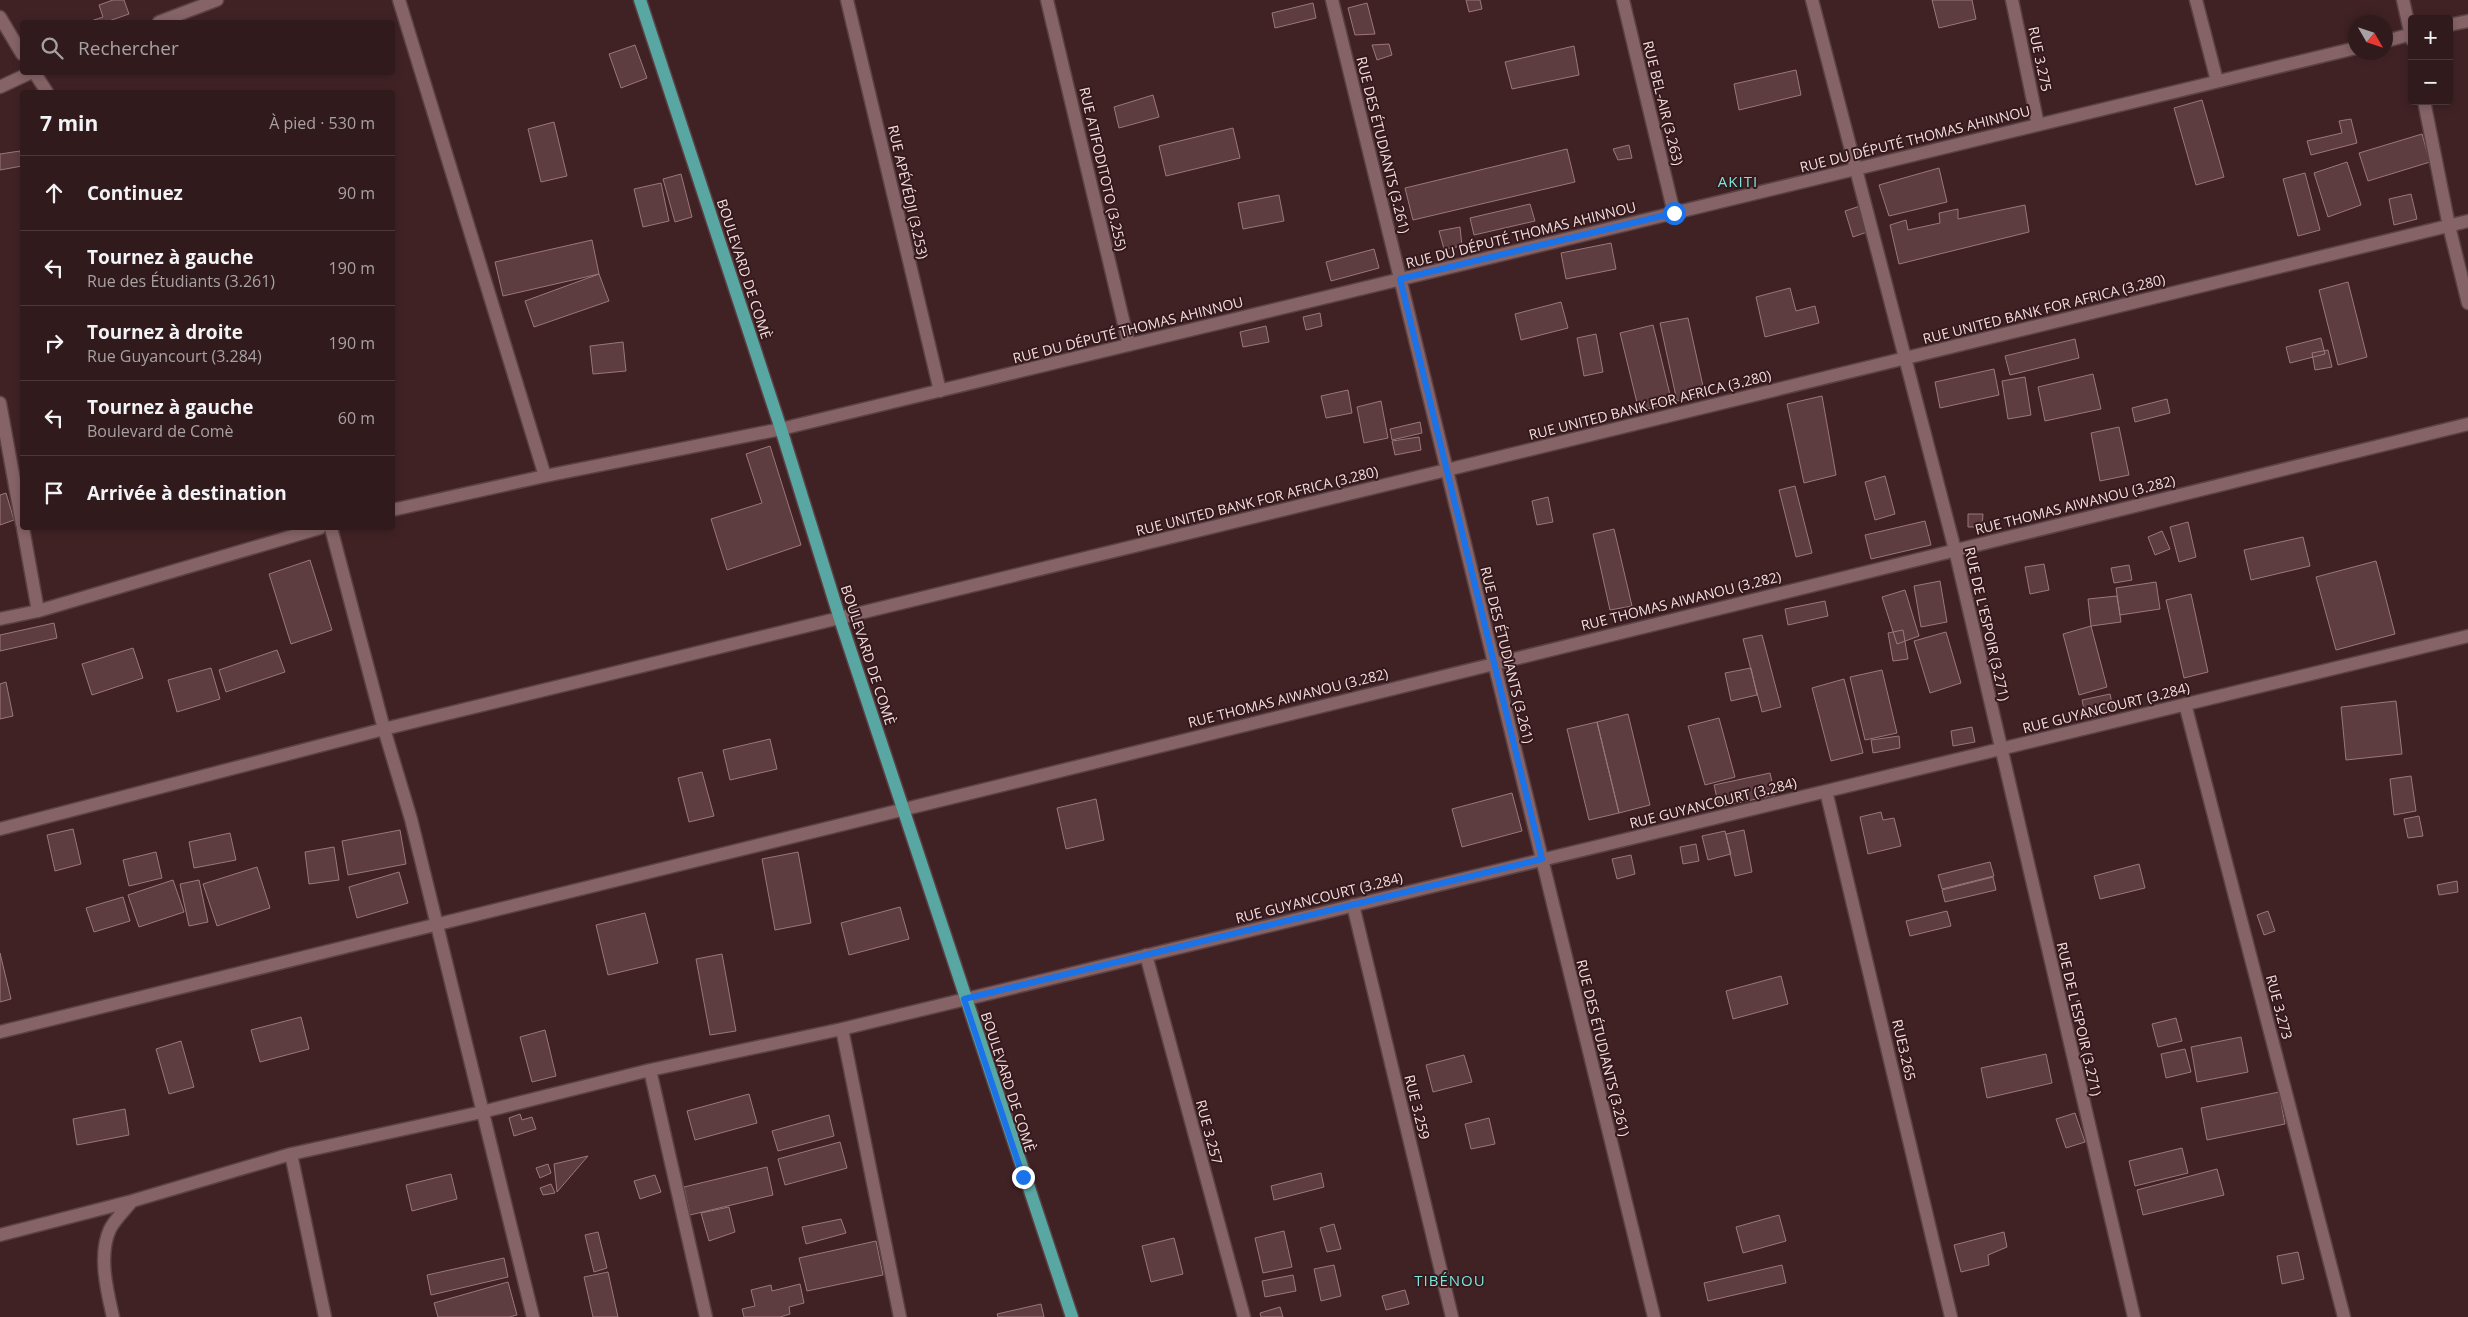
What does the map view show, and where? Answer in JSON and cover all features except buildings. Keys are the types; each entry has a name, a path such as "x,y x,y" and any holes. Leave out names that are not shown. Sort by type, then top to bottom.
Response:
{"main road":[{"name":"BOULEVARD DE COMÈ","path":"640,0 781,429 840,619 964,999 1072,1317"}],"street":[{"path":"164,20 216,0"},
{"path":"399,0 545,476"},
{"name":"RUE APÉVÉDJI (3.253)","path":"847,0 940,390"},
{"name":"RUE ATIFODITOTO (3.255)","path":"1047,0 1129,345"},
{"name":"RUE DES ÉTUDIANTS (3.261)","path":"1332,0 1654,1317"},
{"name":"RUE BEL-AIR (3.263)","path":"1622,0 1674,213"},
{"name":"RUE DE L'ESPOIR (3.271)","path":"1812,0 1955,550 2134,1317"},
{"name":"RUE 3.275","path":"2012,0 2038,125"},
{"path":"2196,0 2217,81"},
{"path":"2403,0 2408,22"},
{"path":"0,17 20,51"},
{"path":"2453,24 2468,21"},
{"path":"2393,40 2408,37"},
{"name":"RUE DU DÉPUTÉ THOMAS AHINNOU","path":"395,509 545,476 781,429 2348,50"},
{"path":"0,87 26,75"},
{"path":"35,75 46,90"},
{"path":"2425,105 2449,226 2468,303"},
{"name":"RUE UNITED BANK FOR AFRICA (3.280)","path":"0,829 384,729 2468,221"},
{"path":"0,403 20,510"},
{"name":"RUE THOMAS AIWANOU (3.282)","path":"0,1032 437,922 2468,424"},
{"path":"24,530 38,611"},
{"path":"0,618 38,611 313,530"},
{"path":"332,530 384,729 411,819 533,1317"},
{"name":"RUE GUYANCOURT (3.284)","path":"0,1235 132,1201 291,1154 482,1112 650,1070 842,1029 2468,636"},
{"name":"RUE 3.273","path":"2186,704 2344,1317"},
{"name":"RUE3.265","path":"1826,791 1951,1317"},
{"name":"RUE 3.259","path":"1353,905 1452,1317"},
{"name":"RUE 3.257","path":"1146,955 1244,1317"},
{"path":"842,1029 900,1317"},
{"path":"650,1070 706,1317"},
{"path":"291,1154 325,1317"},
{"path":"114,1317 107,1294 104,1252 110,1229 132,1201"}],"district":[{"name":"AKITI","path":"1738,182"},
{"name":"TIBÉNOU","path":"1450,1281"}],"route":[{"path":"1023,1177 964,999 1542,859 1400,279 1674,213"}]}
